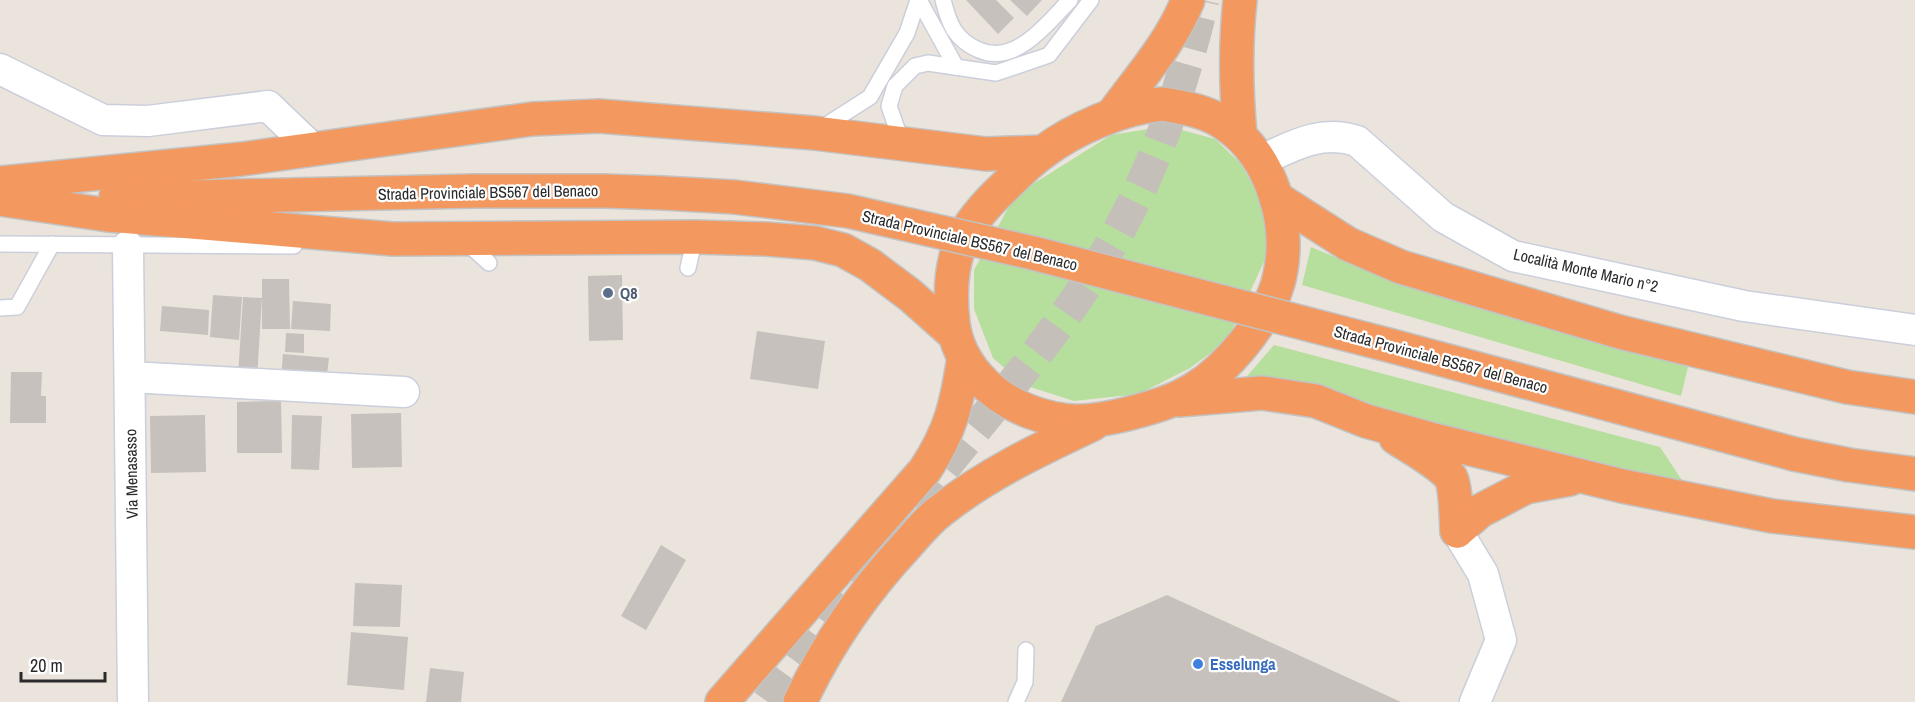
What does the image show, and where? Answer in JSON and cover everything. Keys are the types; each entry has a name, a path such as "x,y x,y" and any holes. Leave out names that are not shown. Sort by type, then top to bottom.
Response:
{"highway":[{"path":"1113,114 1158,56 1179,23 1188,0"},
{"path":"1240,0 1236,40 1236,86 1240,135"},
{"path":"0,200 108,215 393,239 463,238 691,253 786,241 815,243 843,250 878,271 910,295 959,345 987,386 1008,402 1053,420 1072,422 1100,420 1174,400 1196,388 1233,356 1260,320 1277,286 1282,260 1281,224 1276,198 1260,161 1240,135 1224,123 1205,114 1163,104 1142,106 1113,114 1043,152 984,207 959,245 954,264 951,305 959,345 958,393 949,427 939,448 926,470 722,702"},
{"path":"0,183 242,159 532,120 598,116 814,133 986,154 1043,152"},
{"name":"Strada Provinciale BS567 del Benaco","path":"0,194 190,197 473,191 605,191 734,197 848,211 1033,253 1794,454 1849,465 1915,474"},
{"path":"1276,198 1348,244 1401,267 1620,332 1847,387 1915,397"},
{"path":"1174,400 1262,393 1316,401 1366,421 1582,477 1772,516 1915,532"},
{"path":"800,702 847,618 868,588 937,513 964,493 1014,463 1100,420"},
{"path":"1366,421 1424,455 1451,478 1456,505 1457,531"},
{"path":"1457,531 1479,511 1526,487 1582,477"}],"street":[{"path":"0,69 103,120 148,121 268,106 314,150"},
{"name":"Località Monte Mario n°2","path":"1260,161 1300,142 1322,137 1343,136 1357,141 1443,217 1513,256 1744,306 1915,330"},
{"name":"Via Menasasso","path":"128,246 133,702"},
{"path":"130,377 404,392"},
{"path":"1457,531 1483,574 1501,640 1475,702"}],"lane":[{"path":"919,0 956,67"},
{"path":"814,133 870,97 907,33 919,0"},
{"path":"943,0 949,23 966,45 990,55 1012,52 1026,42 1070,0"},
{"path":"908,145 897,129 889,106 895,86 915,66 928,63 996,73 1049,55 1091,0"},
{"path":"463,238 489,263"},
{"path":"0,244 312,246 393,239"},
{"path":"0,308 17,307 52,244"},
{"path":"1016,702 1025,682 1026,650"}],"green space":[{"path":"1167,126 1215,139 1240,163 1262,200 1269,251 1227,341 1190,368 1139,394 1074,401 1024,385 993,358 974,309 974,270 1011,203 1022,191 1111,135"},
{"path":"1311,247 1392,281 1688,367 1681,396 1302,285"},
{"path":"1274,345 1660,447 1685,485 1289,386 1242,382"}],"building":[{"path":"966,0 996,0 1014,18 998,34"},
{"path":"1010,0 1042,0 1027,16"},
{"path":"622,275 623,340 589,341 588,276"},
{"path":"262,279 289,279 290,329 262,329"},
{"path":"213,295 242,297 239,340 210,337"},
{"path":"243,297 262,298 257,378 238,377"},
{"path":"293,301 331,304 330,331 291,329"},
{"path":"162,306 209,310 208,335 160,331"},
{"path":"757,331 825,341 818,389 750,379"},
{"path":"286,333 304,334 304,353 285,352"},
{"path":"283,354 329,358 326,383 281,379"},
{"path":"11,372 42,372 41,396 46,396 46,423 10,423"},
{"path":"281,401 282,453 237,453 237,402"},
{"path":"401,413 402,467 352,468 351,414"},
{"path":"205,415 206,472 151,473 150,416"},
{"path":"292,415 322,416 319,470 291,469"},
{"path":"661,545 686,560 646,630 621,616"},
{"path":"355,583 402,585 400,627 353,626"},
{"name":"Esselunga","path":"1167,595 1401,702 1061,702 1096,626"},
{"path":"351,632 408,637 404,690 347,685"},
{"path":"430,668 464,672 461,702 426,702"}],"tunnel":[{"path":"768,702 884,543 1058,325 1105,254 1151,165 1180,84 1203,0"}],"place":[{"name":"Q8","path":"608,293"},
{"name":"Esselunga","path":"1198,664"}]}
